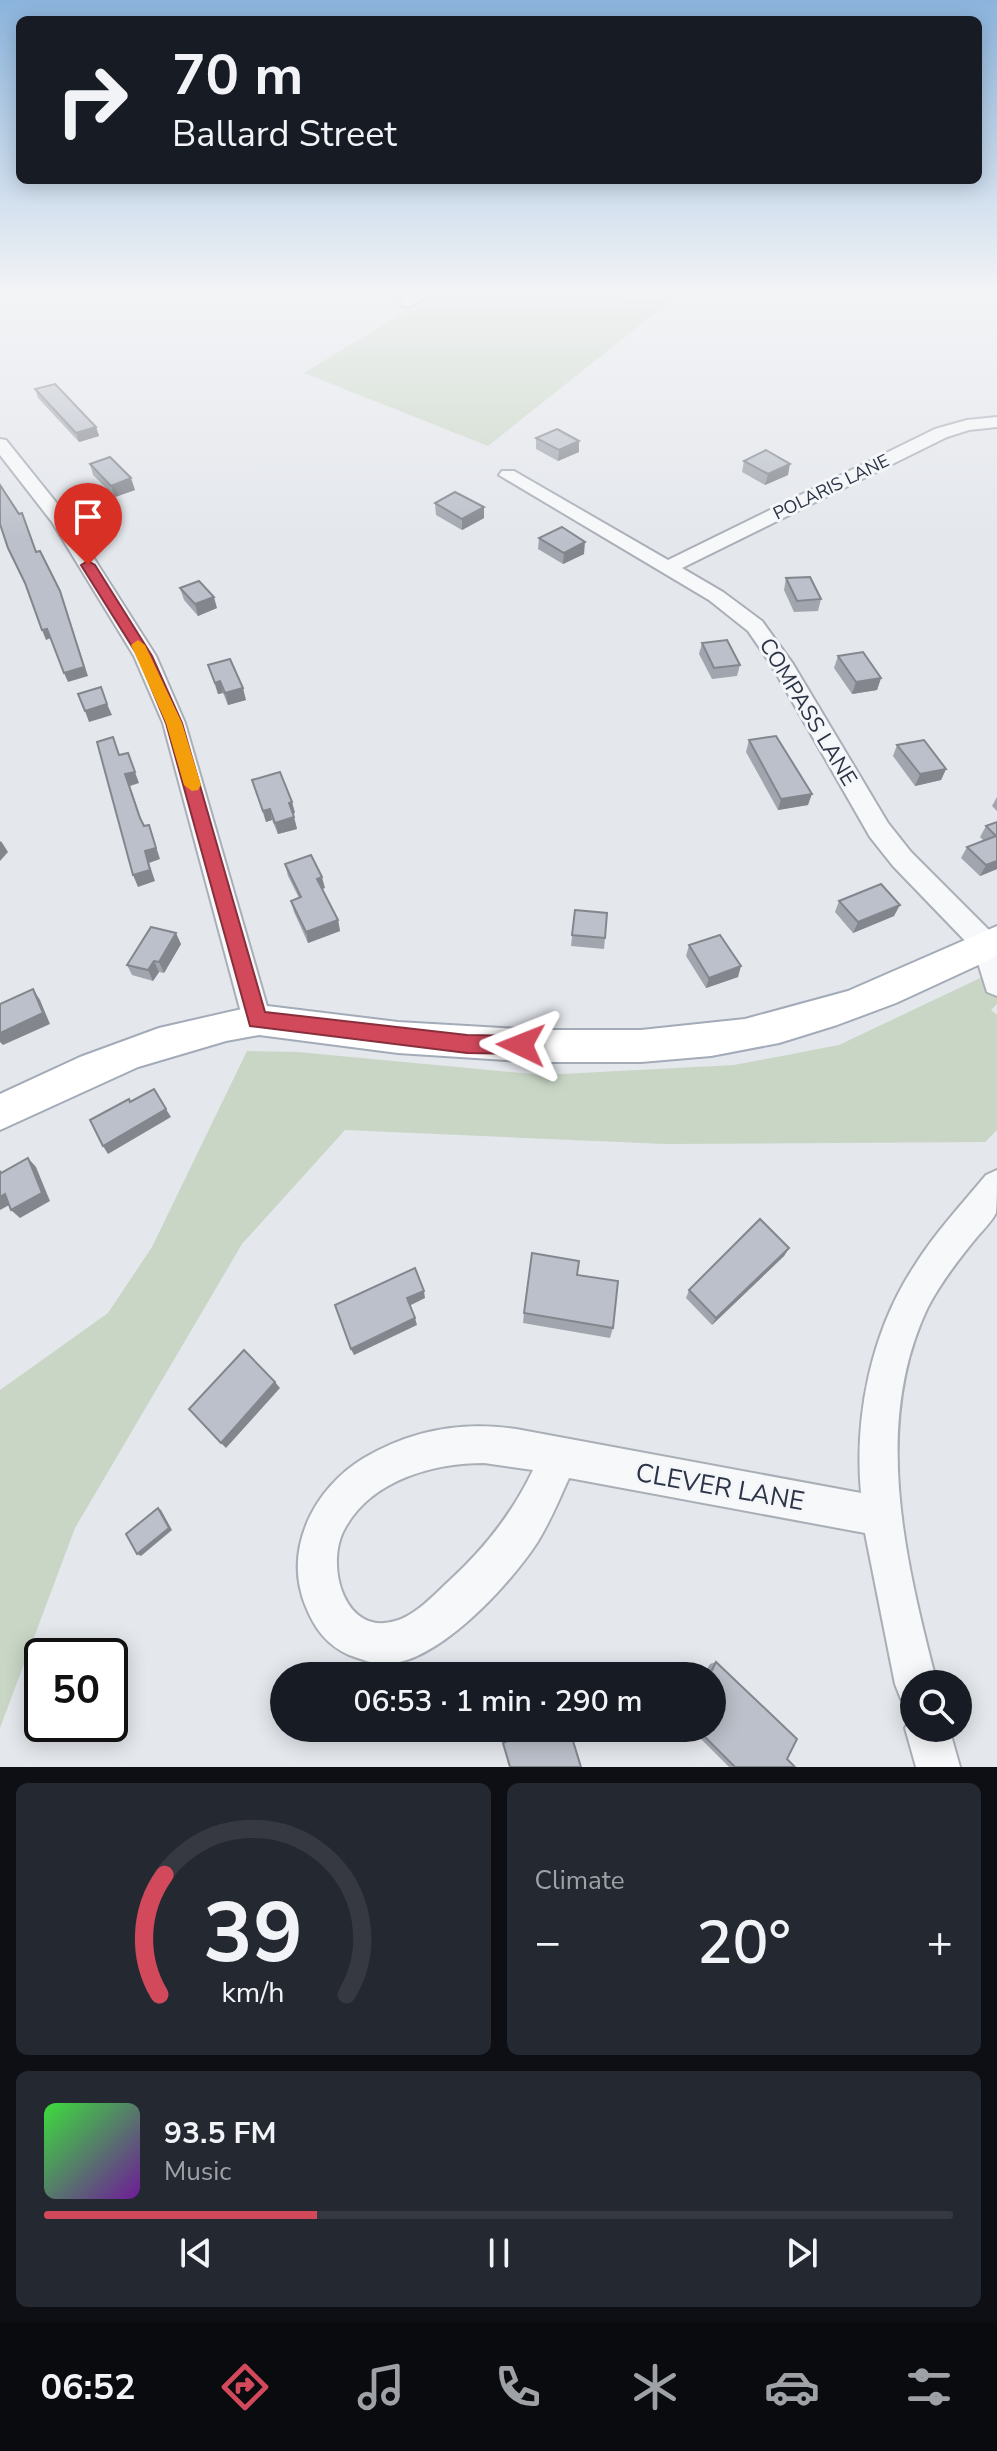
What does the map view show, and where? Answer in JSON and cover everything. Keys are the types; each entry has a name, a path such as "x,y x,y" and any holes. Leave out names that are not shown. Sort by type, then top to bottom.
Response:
{"main road":[{"path":"0,1113 37,1093 175,1038 227,1023 257,1020 467,1044 673,1046 739,1036 812,1019 993,945"}],"street":[{"name":"POLARIS LANE","path":"669,567 931,437 967,425 997,422"},
{"path":"0,444 60,520 145,656 174,723 257,1020"},
{"name":"COMPASS LANE","path":"508,475 669,567 736,608 755,626 782,664 879,830 902,859 993,945"},
{"path":"993,945 997,984"},
{"path":"913,1670 891,1577 883,1517 882,1405 895,1343 918,1291 997,1186"},
{"name":"CLEVER LANE","path":"558,1458 519,1535 495,1563 410,1637 379,1644 351,1635 329,1612 317,1581 318,1546 329,1514 350,1489 391,1465 446,1446 474,1443 558,1458 883,1517"},
{"path":"931,1742 938,1767"}],"green space":[{"path":"310,375 577,375 488,446"},
{"path":"997,970 997,1004 991,1010 997,1015 997,1130 985,1142 665,1144 345,1130 242,1244 75,1528 34,1638 24,1638 24,1664 0,1728 0,1390 108,1313 152,1247 247,1051 298,1052 542,1075 734,1065 839,1045"}],"building":[{"path":"55,384 96,427 76,433 35,389"},
{"path":"557,429 579,441 559,450 536,438"},
{"path":"766,450 790,464 768,474 744,461"},
{"path":"110,457 131,478 111,486 90,464"},
{"path":"0,485 19,514 22,513 36,552 40,551 60,591 84,667 64,673 47,629 42,630 0,524"},
{"path":"455,492 484,507 462,519 435,503"},
{"path":"562,527 585,542 564,553 539,538"},
{"path":"810,577 821,599 797,601 786,578"},
{"path":"199,581 214,597 195,604 180,588"},
{"path":"727,640 740,665 714,668 702,643"},
{"path":"863,652 881,678 856,682 838,656"},
{"path":"230,659 243,688 225,693 220,681 215,683 208,665"},
{"path":"101,687 107,704 85,711 78,694"},
{"path":"776,736 812,794 781,799 749,740"},
{"path":"113,737 119,755 128,753 135,772 125,774 140,818 144,826 149,825 156,848 145,851 150,870 133,875 97,742"},
{"path":"924,740 946,769 920,774 897,745"},
{"path":"280,772 292,802 289,803 294,817 275,823 270,809 263,811 252,780"},
{"path":"997,822 997,861 986,865 967,847 996,836 986,826"},
{"path":"311,855 322,877 317,879 338,920 306,932 291,901 301,897 285,864"},
{"path":"881,884 900,905 858,922 839,901"},
{"path":"575,910 607,913 605,938 572,935"},
{"path":"151,927 176,933 159,962 154,961 148,970 127,965"},
{"path":"720,935 741,966 709,978 689,945"},
{"path":"33,989 43,1013 0,1033 0,1004"},
{"path":"154,1089 166,1109 103,1146 90,1120"},
{"path":"28,1158 42,1193 11,1210 5,1194 0,1197 0,1171"},
{"path":"760,1219 789,1248 716,1318 689,1290"},
{"path":"532,1253 579,1261 577,1275 618,1281 613,1328 524,1313"},
{"path":"415,1268 424,1291 407,1298 415,1318 351,1349 335,1305"},
{"path":"244,1350 275,1382 221,1443 189,1409"},
{"path":"158,1508 169,1528 137,1554 126,1534"},
{"path":"726,1672 797,1739 787,1759 795,1767 735,1767 710,1742 726,1742"},
{"path":"573,1742 581,1767 510,1767 503,1743"}],"slow traffic":[{"path":"138,645 174,723 192,785"}],"route":[{"path":"88,565 145,656 174,723 257,1020 467,1044 521,1045"}]}
